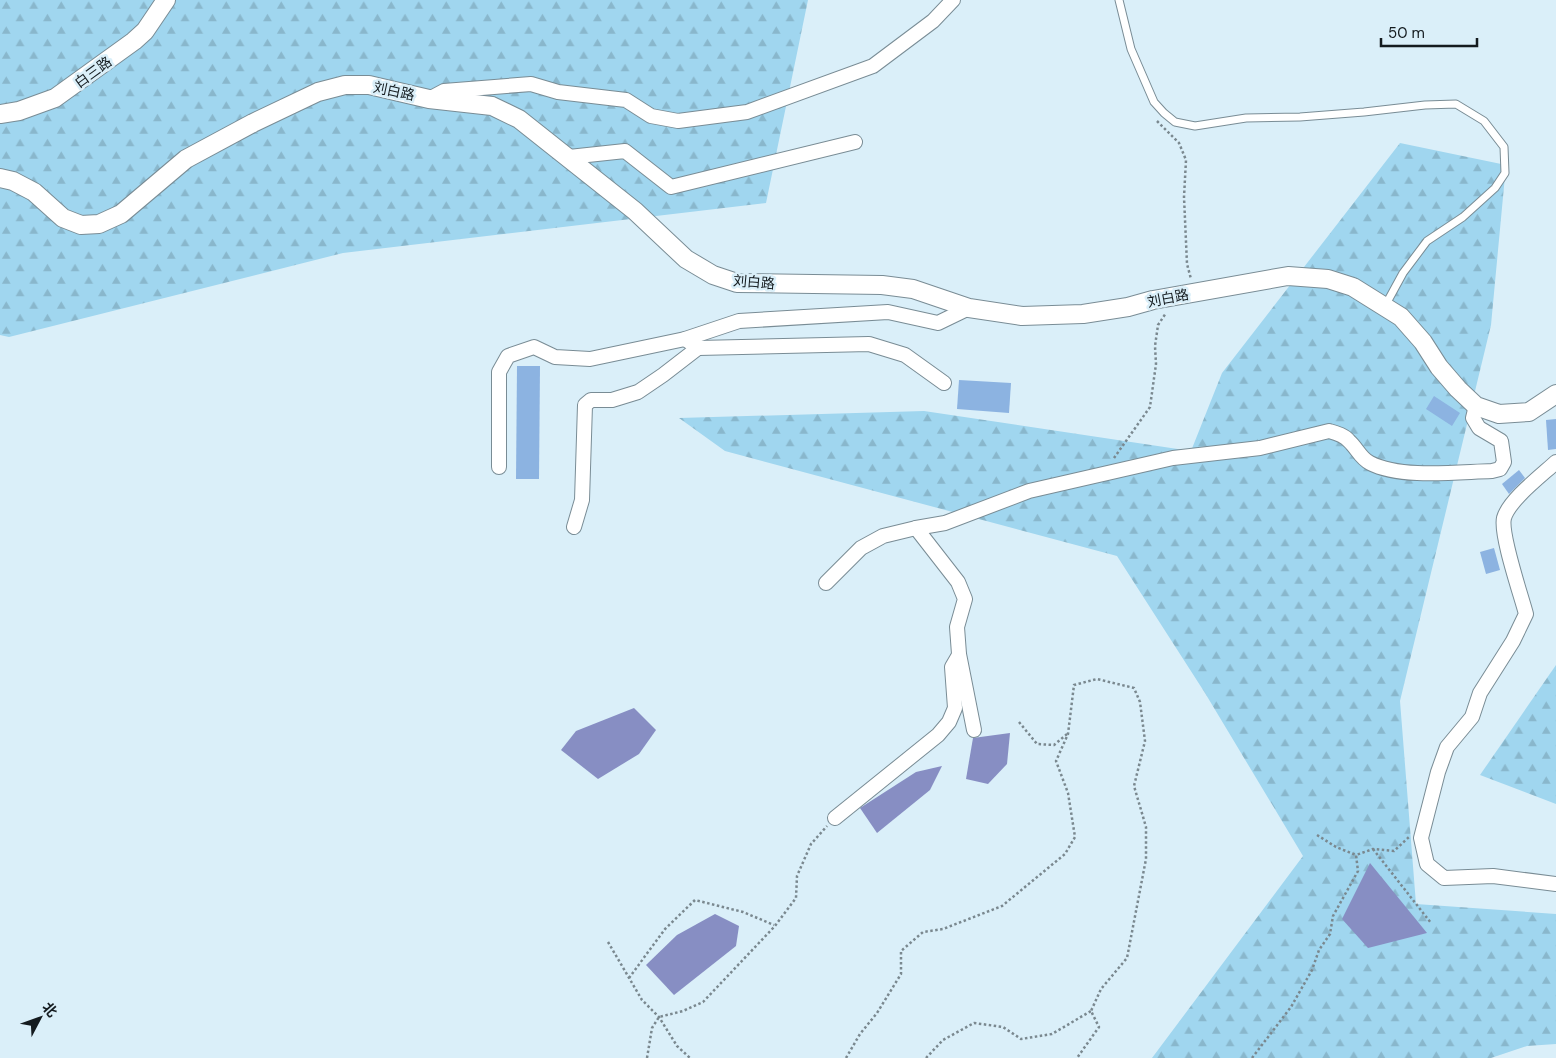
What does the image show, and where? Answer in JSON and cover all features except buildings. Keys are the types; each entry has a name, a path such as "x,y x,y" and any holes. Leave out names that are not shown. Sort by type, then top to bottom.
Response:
{"street":[{"name":"白三路","path":"0,114 19,111 55,98 134,41 145,31 166,0"},
{"path":"429,99 444,91 531,84 558,92 626,100 651,116 678,121 747,112 873,66 933,21 953,0"},
{"name":"刘白路","path":"0,178 13,181 34,192 63,218 81,226 99,224 121,214 186,159 253,123 318,92 345,85 368,86 429,99 492,106 519,119 635,211 686,259 713,275 737,283 882,285 913,289 969,308 1022,316 1083,314 1288,276 1328,279 1353,287 1401,317 1423,342 1439,367 1476,406 1499,414 1529,412 1556,394"},
{"path":"569,157 625,151 671,188 855,142"},
{"path":"499,467 499,372 508,356 534,347 555,357 590,359 685,339 739,321 888,312 938,323 969,308"},
{"path":"685,339 698,348 869,344 905,355 944,383"},
{"path":"574,527 582,500 585,405 591,400 612,400 638,392 698,348"},
{"path":"826,583 862,548 883,536 945,523 1029,491 1173,458 1260,448 1329,430 1348,439 1365,460 1374,465 1407,472 1492,471 1500,469 1504,462 1501,441 1479,428 1473,418 1476,406"},
{"path":"1556,462 1516,498 1504,518 1509,556 1526,614 1513,642 1480,693 1472,716 1447,747 1438,772 1420,838 1426,864 1444,878 1493,876 1556,884"},
{"path":"916,528 958,582 965,599 957,627 959,654 974,730"},
{"path":"835,818 938,735 949,722 955,708 952,667 959,654"}],"lane":[{"path":"1120,0 1130,49 1154,102 1164,114 1175,122 1195,126 1246,118 1300,117 1425,105 1456,104 1484,121 1504,147 1506,173 1496,188 1463,217 1428,242 1403,273 1385,307"}],"path":[{"path":"1179,143 1186,160 1184,196 1186,264 1195,293"},
{"path":"1094,476 1116,456 1150,407 1156,364 1155,346 1158,325 1170,307 1152,300"},
{"path":"846,1058 901,974 901,951 923,932 943,930 1002,906 1065,854 1076,837 1068,793 1056,762 1068,734 1074,685 1097,679 1134,688 1140,702 1145,741 1134,786 1146,827 1146,859 1127,958 1101,989 1091,1011 1052,1034 1021,1039 1003,1027 974,1023 942,1040 926,1058"},
{"path":"1019,722 1037,744 1054,745 1068,734"},
{"path":"646,1058 652,1028 659,1017 683,1011 703,1002 775,926 796,898 797,876 811,844 835,818"},
{"path":"1317,835 1336,847 1356,855 1373,849 1394,851 1408,837 1420,838"},
{"path":"1373,849 1431,924"},
{"path":"1252,1058 1291,1007 1312,970 1319,950 1330,934 1333,916 1358,871 1356,855"},
{"path":"629,978 664,929 695,900 743,912 775,926"},
{"path":"608,942 642,1000 659,1017 677,1046 690,1058"},
{"path":"1078,1058 1099,1027 1091,1011"}],"green space":[{"path":"0,0 808,0 766,203 343,253 9,337 0,335"},
{"path":"1400,143 1506,165 1491,325 1400,701 1416,904 1556,914 1556,1044 1527,1046 1491,1058 1152,1058 1303,856 1205,693 1117,556 725,451 679,418 924,411 1191,451 1222,373"},
{"path":"1556,665 1556,804 1480,775"}],"shaded area":[{"path":"634,708 656,730 639,754 598,779 561,750 576,731"},
{"path":"1010,733 1007,764 988,784 966,779 973,738"},
{"path":"942,766 930,790 877,833 860,808 916,772"},
{"path":"1370,863 1427,933 1368,948 1342,919"},
{"path":"715,914 739,926 736,946 674,995 646,965 677,935"}]}
